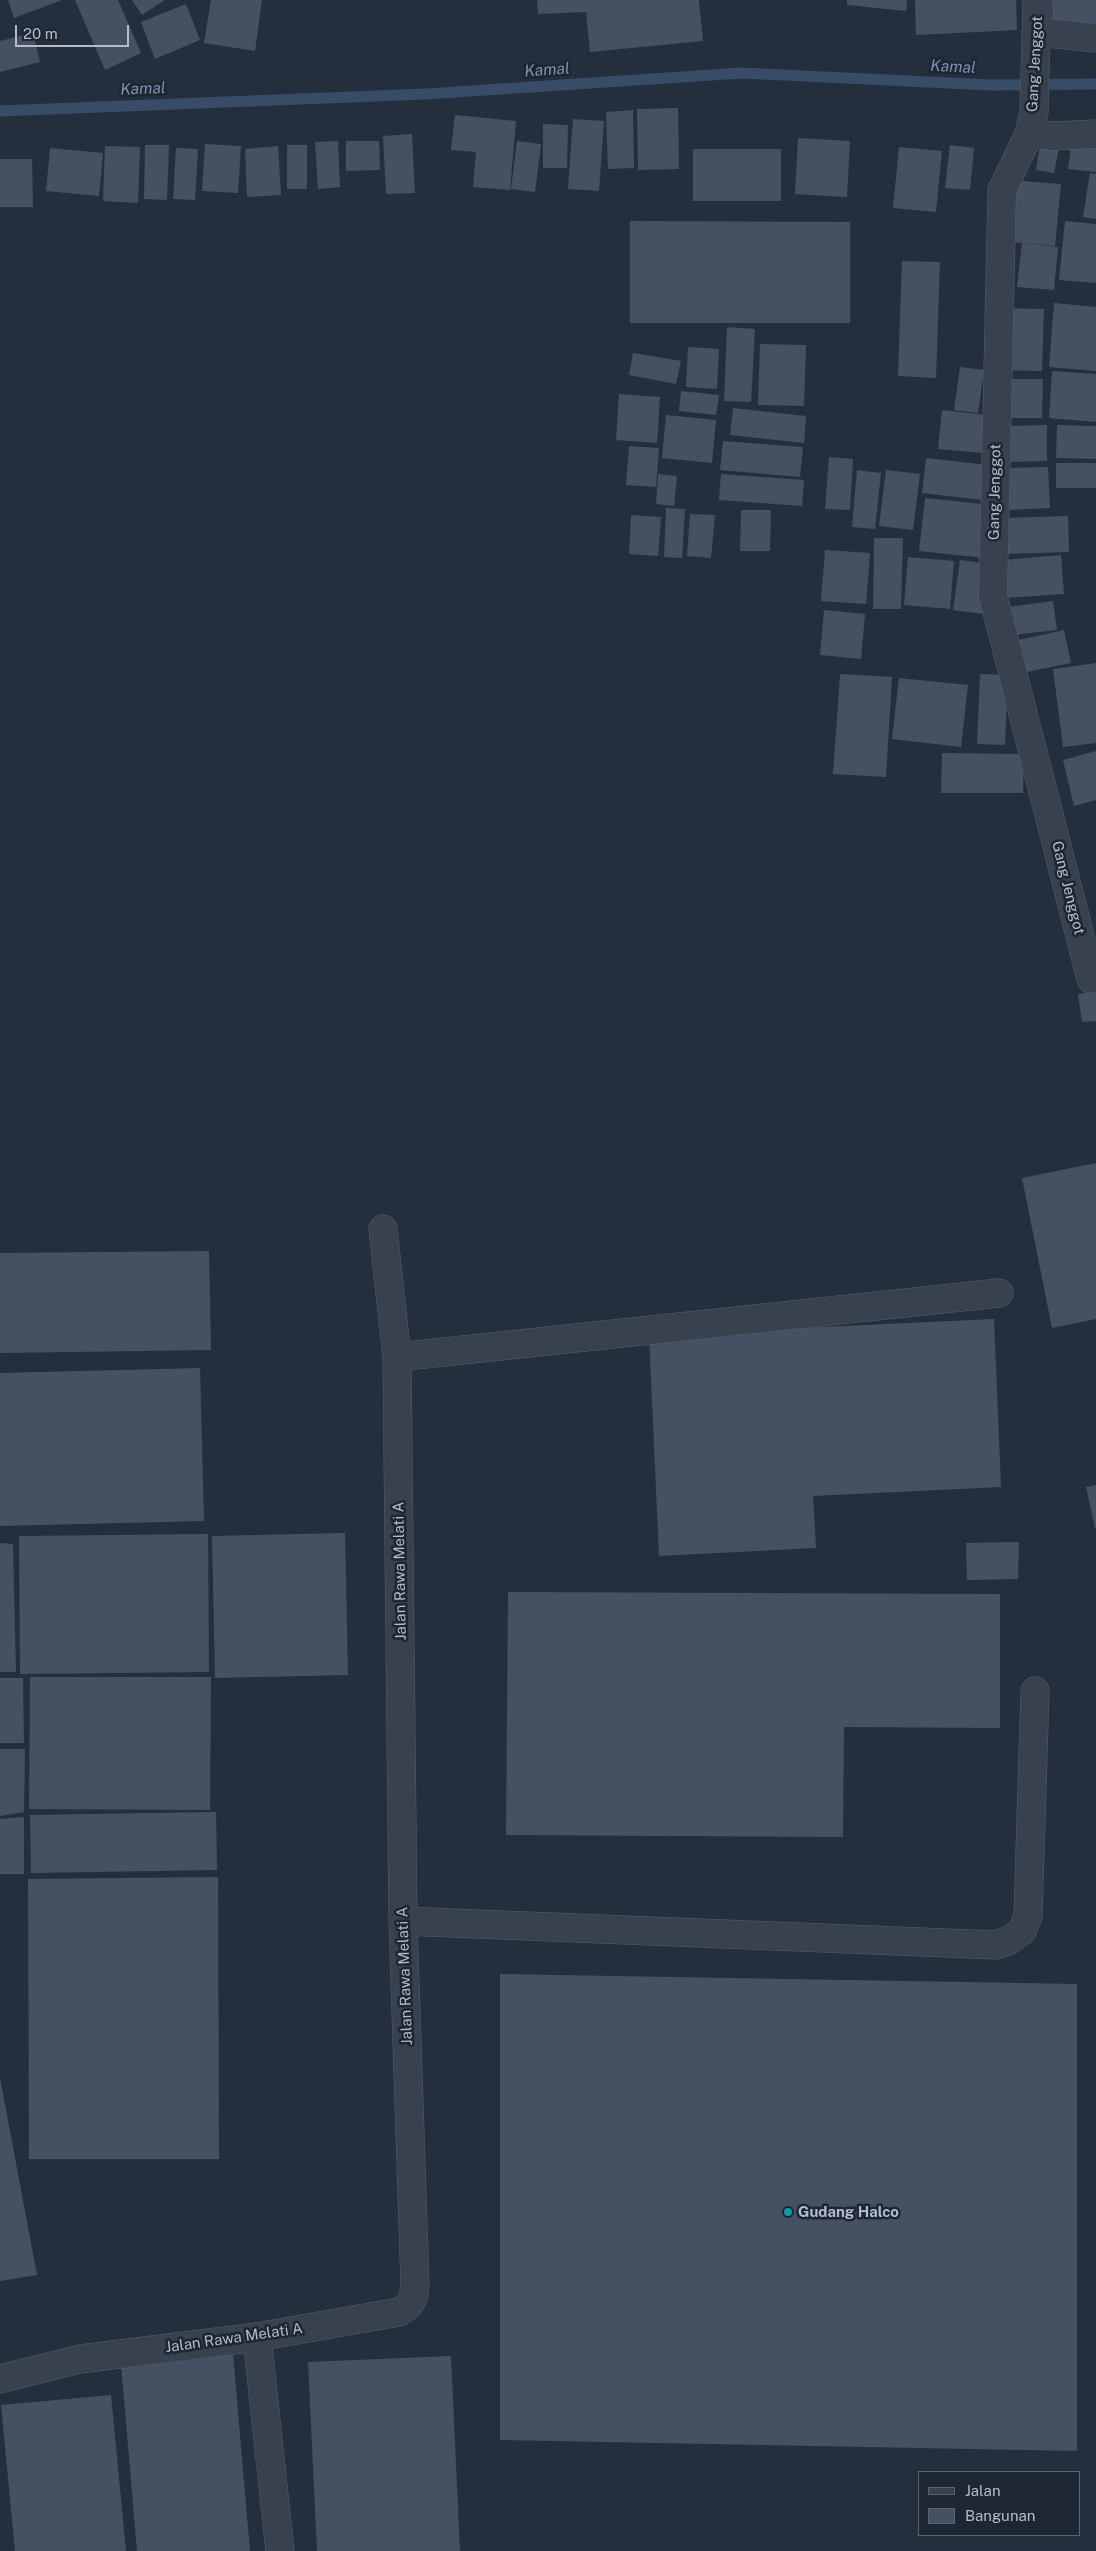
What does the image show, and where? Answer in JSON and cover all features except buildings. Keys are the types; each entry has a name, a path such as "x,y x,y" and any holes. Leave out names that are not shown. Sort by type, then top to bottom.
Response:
{"street":[{"name":"Gang Jenggot","path":"1038,0 1031,123 1002,190 993,596 1091,979"},
{"path":"1036,44 1096,38"},
{"path":"1031,123 1053,136 1096,134"},
{"name":"Jalan Rawa Melati A","path":"0,2379 80,2359 257,2337 399,2312 408,2306 413,2298 415,2276 403,1921 397,1357 383,1229"},
{"path":"397,1357 999,1293"},
{"path":"403,1921 996,1945 1010,1940 1022,1931 1028,1916 1035,1691"},
{"path":"257,2337 280,2551"}],"waterway":[{"name":"Kamal","path":"0,111 426,94 742,73 990,85 1096,84"}],"place":[{"name":"Gudang Halco","path":"788,2212"}]}
